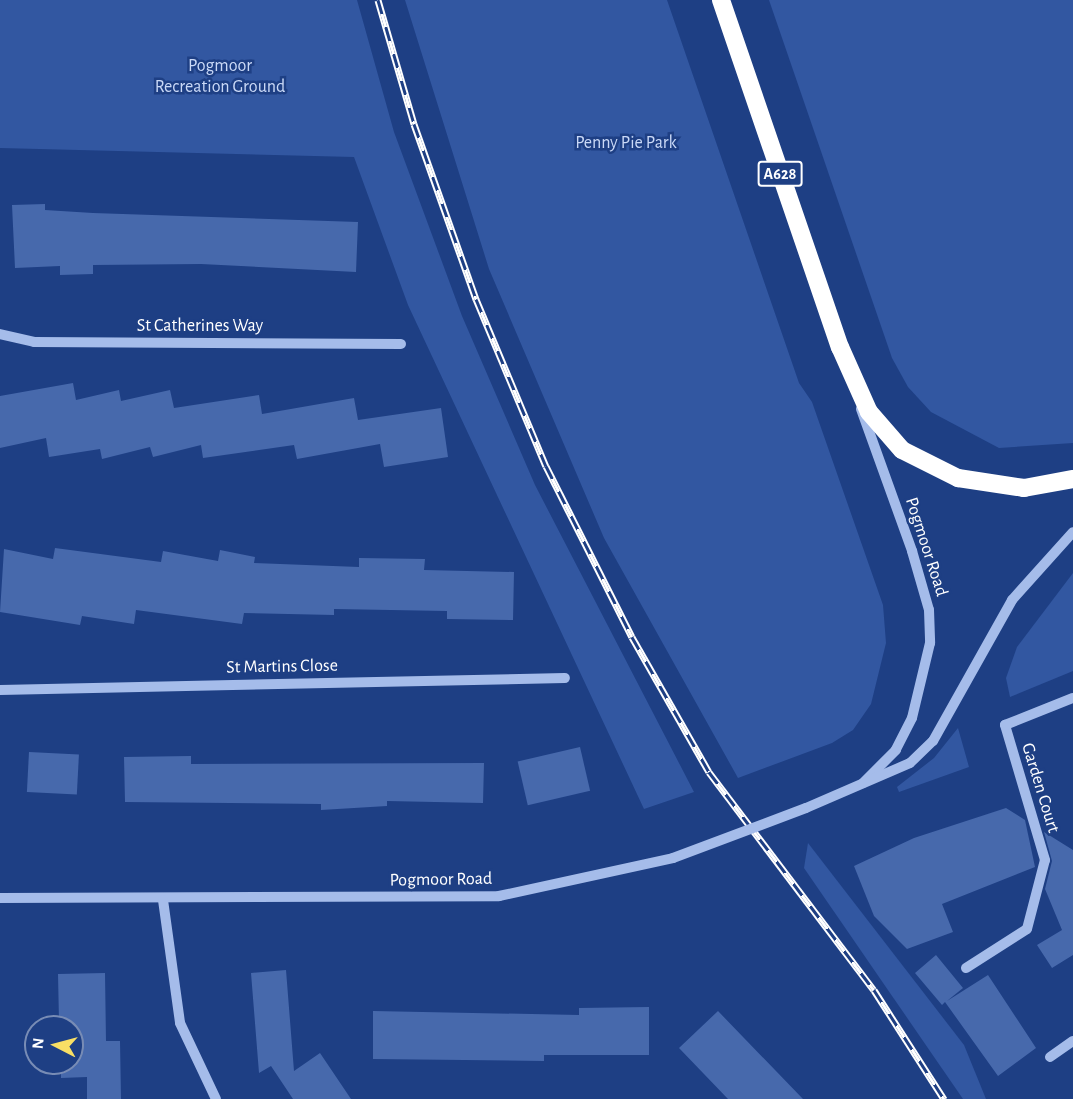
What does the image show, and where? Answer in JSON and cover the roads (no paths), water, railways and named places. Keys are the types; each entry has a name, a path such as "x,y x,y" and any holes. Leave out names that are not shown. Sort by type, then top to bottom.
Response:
{"highway":[{"name":"A628","path":"722,0 840,347 869,412 902,450 929,467 984,486 1024,488 1073,479"}],"street":[{"name":"St Catherines Way","path":"0,334 33,342 401,344"},
{"name":"Pogmoor Road","path":"840,347 929,610 930,643 912,718 896,750 863,783"},
{"name":"Pogmoor Road","path":"0,898 163,900 499,896 673,858 806,808 910,762 933,741 1012,600 1073,531"},
{"name":"St Martins Close","path":"0,690 565,678"},
{"name":"Garden Court","path":"966,968 1027,928 1045,860 1012,757 1005,725 1073,698"},
{"path":"163,900 180,1023 216,1099"},
{"path":"1050,1057 1073,1041"}],"railway":[{"path":"378,0 414,124 476,299 546,466 632,637 709,772 874,990 944,1099"}],"park label":[{"name":"Pogmoor Recreation Ground","path":"220,77"},
{"name":"Penny Pie Park","path":"626,143"}]}
